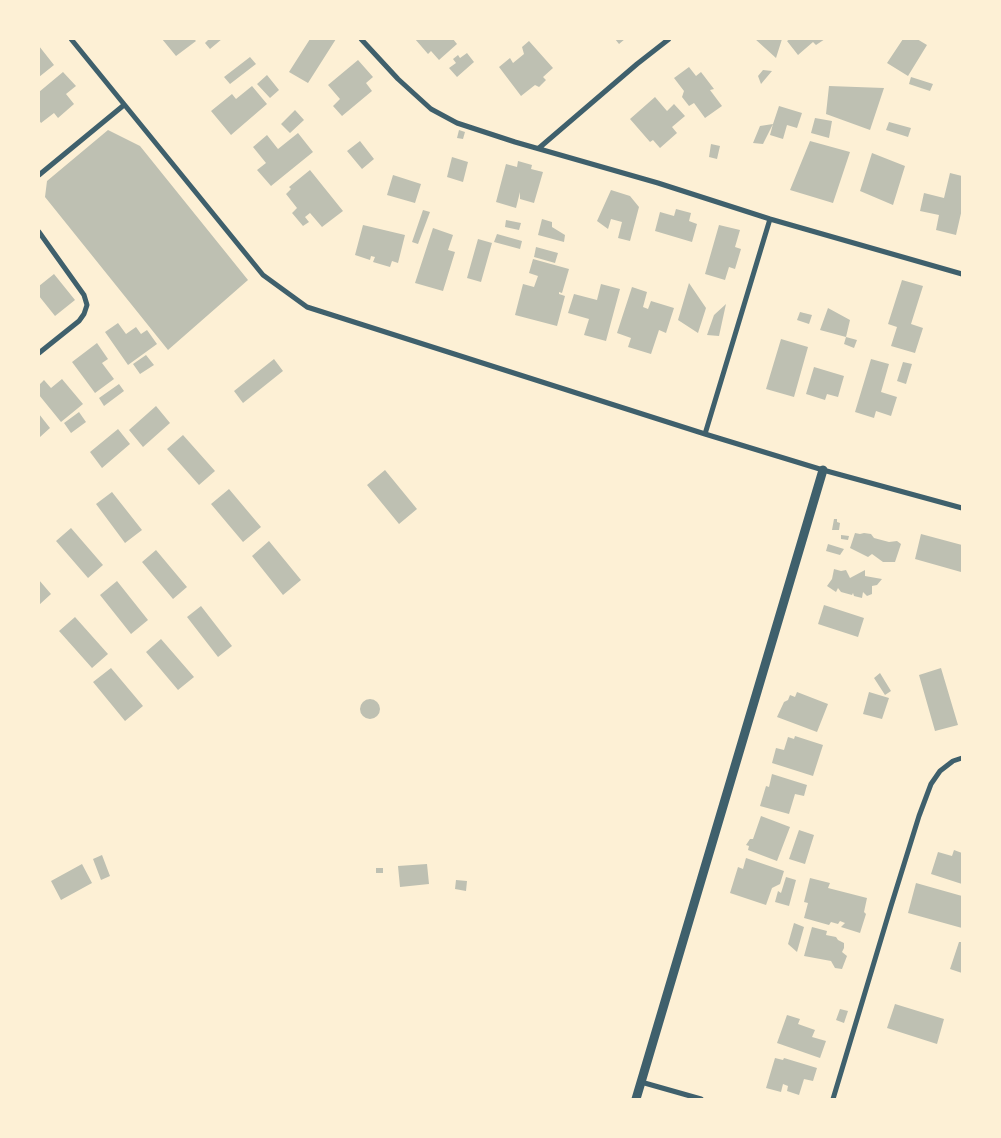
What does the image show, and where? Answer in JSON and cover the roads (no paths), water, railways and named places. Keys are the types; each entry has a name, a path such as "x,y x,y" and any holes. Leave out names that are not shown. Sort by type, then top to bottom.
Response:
{"street":[{"path":"71,39 263,275 307,307 705,434 823,470 962,508"},
{"path":"362,39 398,80 431,109 458,123 770,219 962,274"},
{"path":"539,148 669,39"},
{"path":"39,175 124,105"},
{"path":"705,434 770,219"},
{"path":"39,232 84,295 87,305 79,321 39,353"},
{"path":"636,1099 823,470"},
{"path":"833,1099 891,906 931,784 940,771 953,761 962,758"},
{"path":"641,1082 701,1099"}]}
